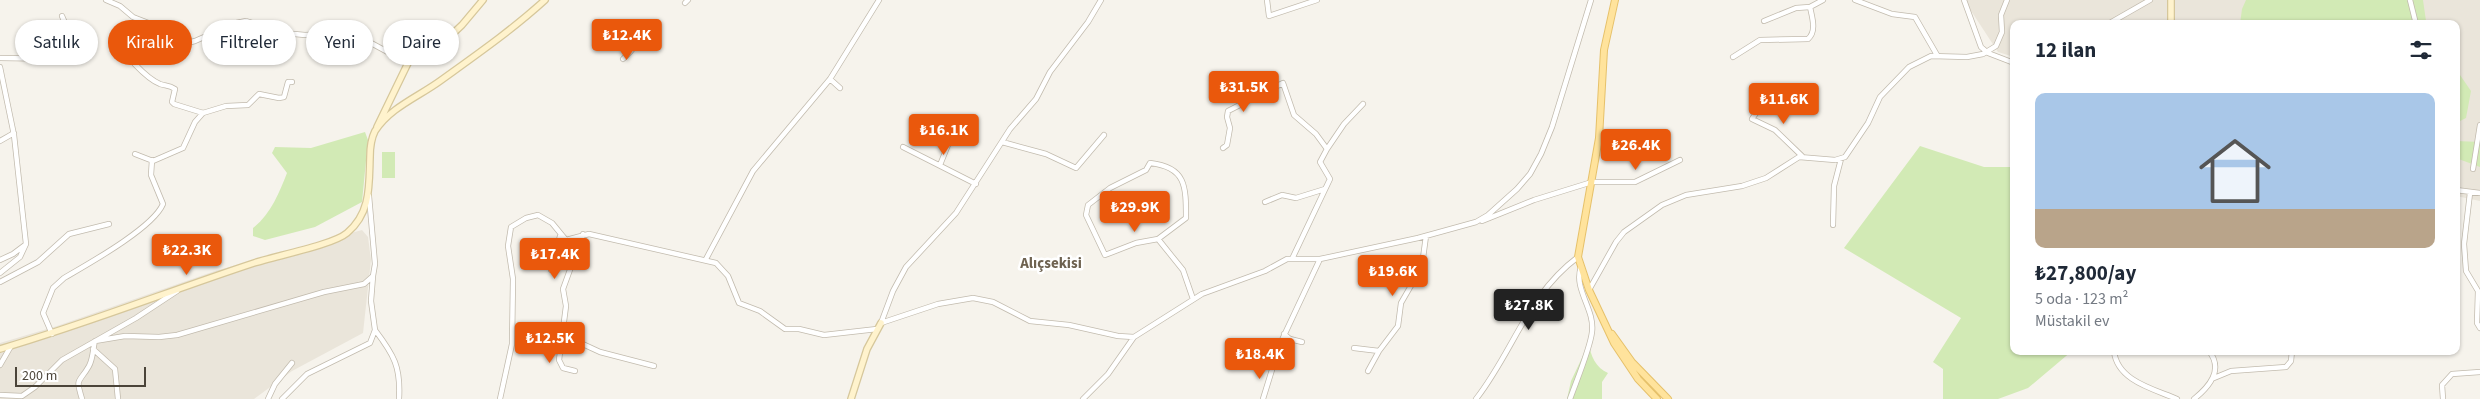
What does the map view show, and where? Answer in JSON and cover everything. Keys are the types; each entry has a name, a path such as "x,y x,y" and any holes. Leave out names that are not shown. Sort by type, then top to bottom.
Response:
{"main road":[{"path":"1614,0 1604,50 1601,111 1592,182 1578,257 1589,290 1608,330 1627,364 1657,399"},
{"path":"1608,330 1632,362 1668,399"}],"street":[{"path":"106,0 120,6 133,17 164,29 178,40 187,43 236,23 246,21 284,33 305,35 344,33 360,37 383,49"},
{"path":"459,28 483,0"},
{"path":"375,131 408,100 441,80 451,71 509,32 545,0"},
{"path":"706,259 752,171 830,79 879,0"},
{"path":"851,399 867,348 881,323 892,291 906,267 956,213 1002,142 1036,99 1050,72 1088,22 1101,0"},
{"path":"1267,0 1269,16 1317,0"},
{"path":"1476,222 1488,215 1517,189 1530,174 1541,154 1552,127 1590,0"},
{"path":"1764,20 1796,8 1810,7 1823,0"},
{"path":"1854,0 1892,14 1915,17 1937,55"},
{"path":"1964,0 1974,32 1982,47 1988,53 2010,61"},
{"path":"1833,225 1834,186 1841,159 1861,135 1886,89 1909,67 1923,59 1937,55 1967,56 1988,53 2000,40 2002,15 2007,0"},
{"path":"2115,20 2150,0"},
{"path":"2171,0 2171,20"},
{"path":"2410,0 2415,20"},
{"path":"1733,56 1760,40 1808,39 1811,36 1813,24 1810,7"},
{"path":"0,58 62,59 68,30 62,16"},
{"path":"618,40 630,52"},
{"path":"623,59 636,45"},
{"path":"137,65 161,84 169,84 175,89 172,102 174,104 203,113"},
{"path":"282,399 307,374 370,343 375,330 371,301 375,264 369,196 370,149 375,131 407,65"},
{"path":"0,67 14,133 26,244 20,256 0,274"},
{"path":"830,79 840,88"},
{"path":"135,154 152,160 184,148 195,122 203,113 226,106 248,105 259,94 279,98 284,97 288,82 292,82"},
{"path":"1223,148 1227,146 1230,128 1228,111 1282,83 1294,115 1316,134 1327,149"},
{"path":"0,99 6,97"},
{"path":"1766,97 1752,119 1775,130 1802,156"},
{"path":"1292,258 1330,177 1320,162 1344,124 1363,104"},
{"path":"2473,169 2480,125"},
{"path":"0,141 14,133"},
{"path":"1002,142 1046,154 1076,168 1104,135"},
{"path":"940,165 950,140"},
{"path":"903,147 976,184"},
{"path":"1589,290 1616,242 1624,232 1662,205 1686,195 1742,186 1766,178 1802,156 1841,159"},
{"path":"52,334 43,314 53,288 64,278 145,226 161,210 163,204 151,175 152,160"},
{"path":"1083,399 1108,374 1134,337 1194,300 1292,258 1320,259 1426,236 1496,217 1534,200 1592,182 1635,182 1680,160"},
{"path":"1150,164 1162,165 1181,175 1185,184 1186,218 1158,239 1136,243 1105,255 1086,216 1088,205 1110,188 1146,170 1150,164"},
{"path":"1265,202 1282,195 1296,198 1325,189"},
{"path":"2460,191 2480,194"},
{"path":"2470,193 2464,244 2466,271 2478,291 2477,323 2480,328"},
{"path":"0,395 22,398 62,360 178,291 255,262 345,235 359,221 369,196"},
{"path":"500,399 512,344 514,279 508,246 509,232 515,223 538,215 552,223 560,236 570,240 583,234 604,236 706,259 723,268 739,303 760,312 785,328 799,328 824,335 878,329"},
{"path":"0,282 38,262 69,234 109,224"},
{"path":"575,372 560,365 561,334 566,306 563,290 583,234"},
{"path":"551,270 560,236"},
{"path":"1368,371 1379,351 1398,326 1401,302 1416,277 1423,258 1426,236"},
{"path":"1158,239 1182,270 1194,300"},
{"path":"0,260 13,254 26,244"},
{"path":"1476,399 1494,374 1529,309 1578,257"},
{"path":"1263,399 1275,360 1273,359 1320,259"},
{"path":"1570,399 1592,332 1591,316 1582,294 1578,274 1581,267"},
{"path":"94,341 125,336 159,338 177,335 324,292 364,284 373,276"},
{"path":"0,350 52,334 156,295 178,291"},
{"path":"881,323 938,304 973,298 993,302 1030,321 1069,325 1118,336 1134,337"},
{"path":"375,330 393,353 400,377 399,399"},
{"path":"561,334 600,352 654,366"},
{"path":"1284,334 1290,339 1302,342"},
{"path":"82,399 78,379 90,365 94,341"},
{"path":"0,365 11,346"},
{"path":"93,348 115,369 118,399"},
{"path":"1354,348 1379,351"},
{"path":"2116,355 2127,376 2134,381 2177,399"},
{"path":"2210,355 2216,370 2214,378"},
{"path":"2194,399 2214,378 2231,371 2286,367 2291,361 2292,355"},
{"path":"268,399 275,384 292,363"},
{"path":"2443,399 2442,385 2452,374 2480,372"}],"shaded area":[{"path":"1964,0 2480,0 2480,201 2460,197 2460,20 2010,20 2010,56 1998,52"},
{"path":"362,230 368,237 371,260 363,333 292,371 254,399 0,399 0,343 57,326 215,271"}],"green space":[{"path":"2246,0 2423,0 2426,20 2241,20"},
{"path":"2460,75 2471,91 2466,118 2460,121"},
{"path":"365,132 368,140 362,202 315,227 265,240 253,236 253,228 270,210 287,173 272,153 275,147 311,148"},
{"path":"2460,141 2480,142 2480,167 2460,160"},
{"path":"1920,146 1984,167 2010,167 2010,355 2067,355 2028,388 1998,399 1943,399 1943,369 1933,362 1961,318 1844,248"},
{"path":"382,152 395,152 395,178 382,178"},
{"path":"1589,343 1594,361 1608,373 1602,382 1602,399 1567,399 1571,381"}],"district":[{"name":"Alıçsekisi","path":"1051,263"}]}
